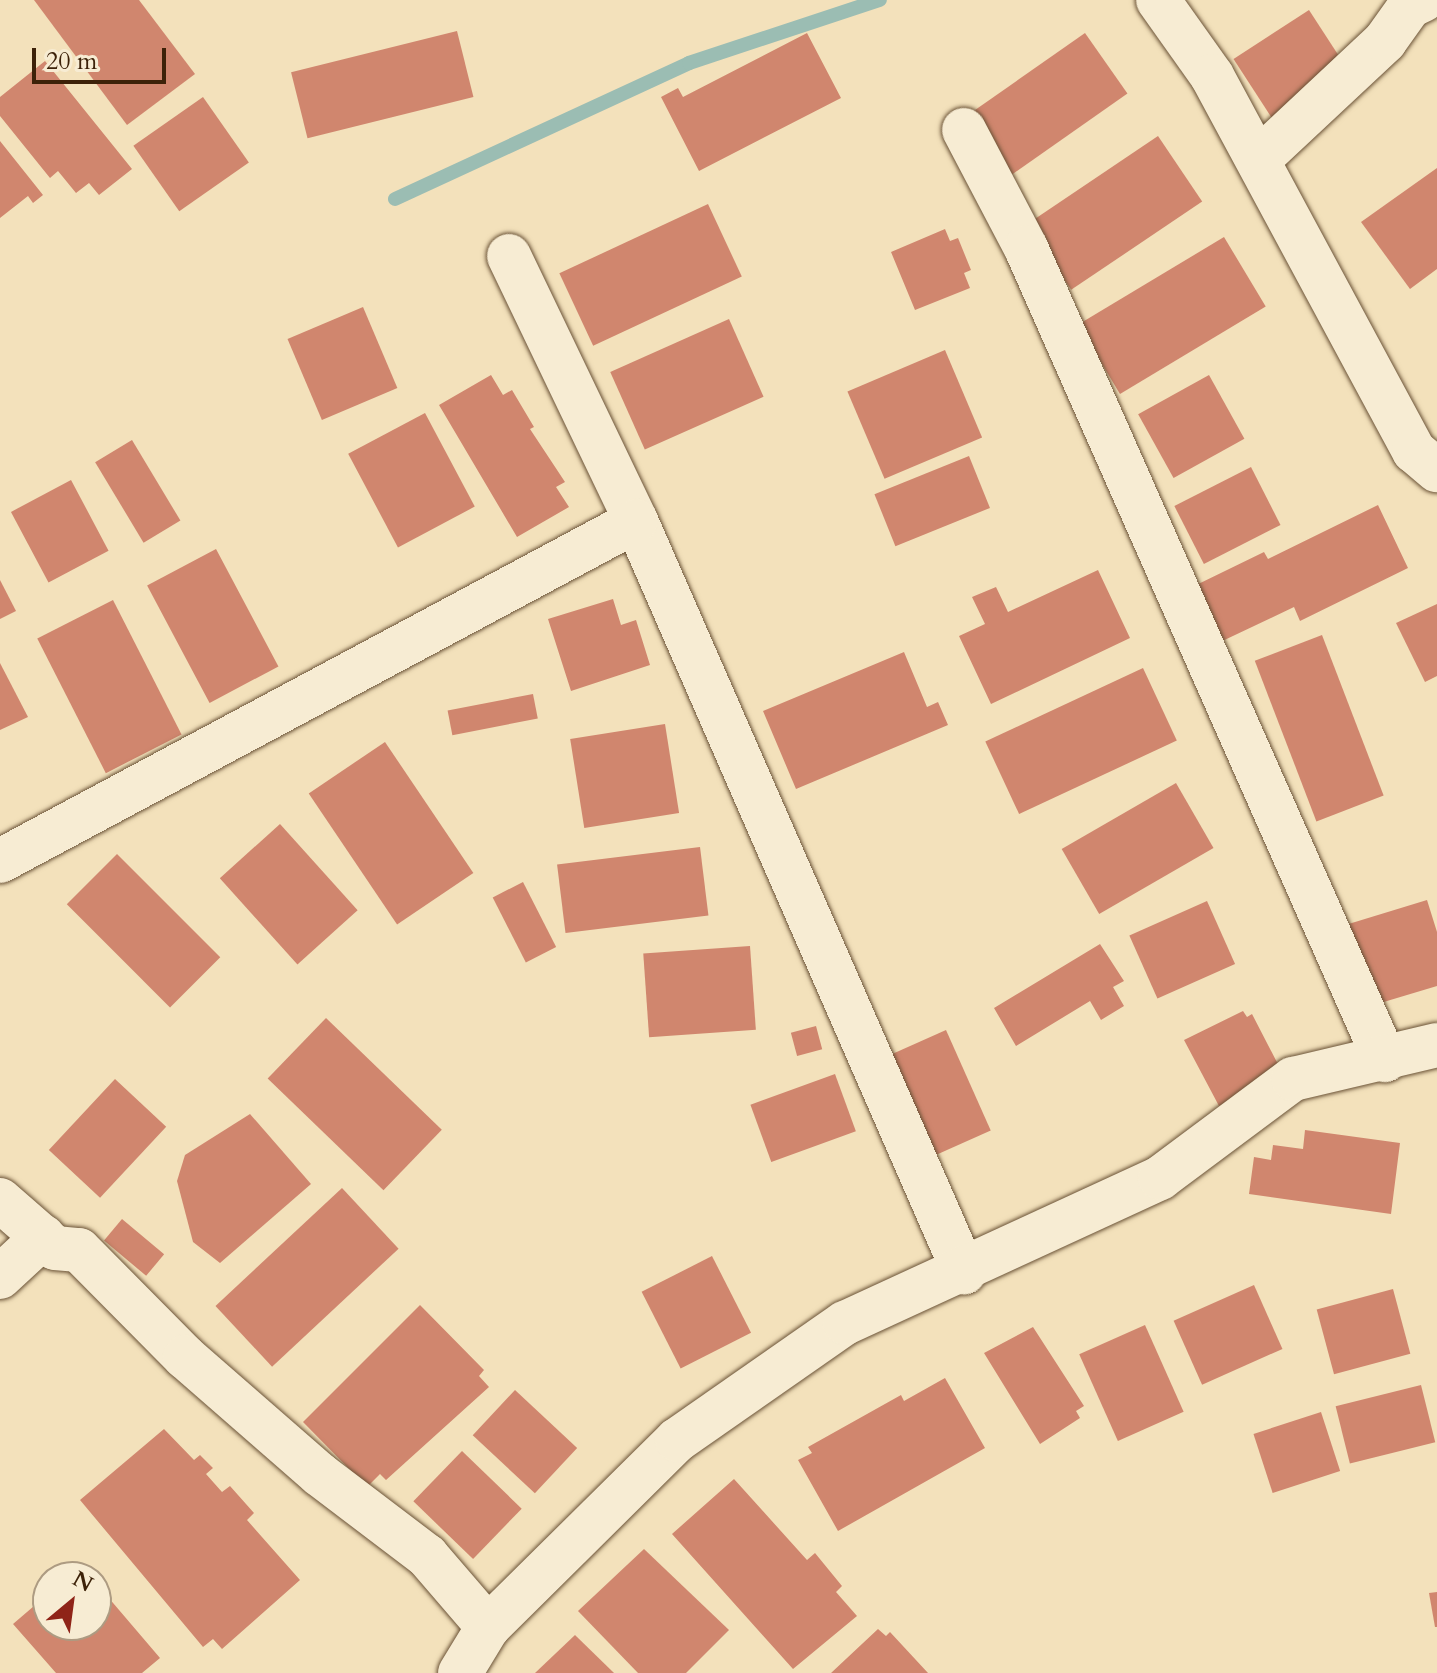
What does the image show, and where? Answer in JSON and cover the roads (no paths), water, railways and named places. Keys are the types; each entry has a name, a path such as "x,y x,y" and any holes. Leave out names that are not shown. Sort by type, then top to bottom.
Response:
{"street":[{"path":"1158,0 1212,76 1414,451 1437,470"},
{"path":"1258,160 1385,41 1410,6 1423,0"},
{"path":"964,130 1026,248 1385,1060"},
{"path":"509,256 636,521 964,1272"},
{"path":"0,861 636,521"},
{"path":"460,1673 488,1627 677,1440 845,1323 964,1272 1160,1178 1293,1079 1385,1060 1437,1045"},
{"path":"0,1200 55,1248 79,1250 185,1357 274,1435 427,1556 488,1627"},
{"path":"0,1277 43,1237"}],"waterway":[{"path":"395,199 689,63 880,0"}]}
